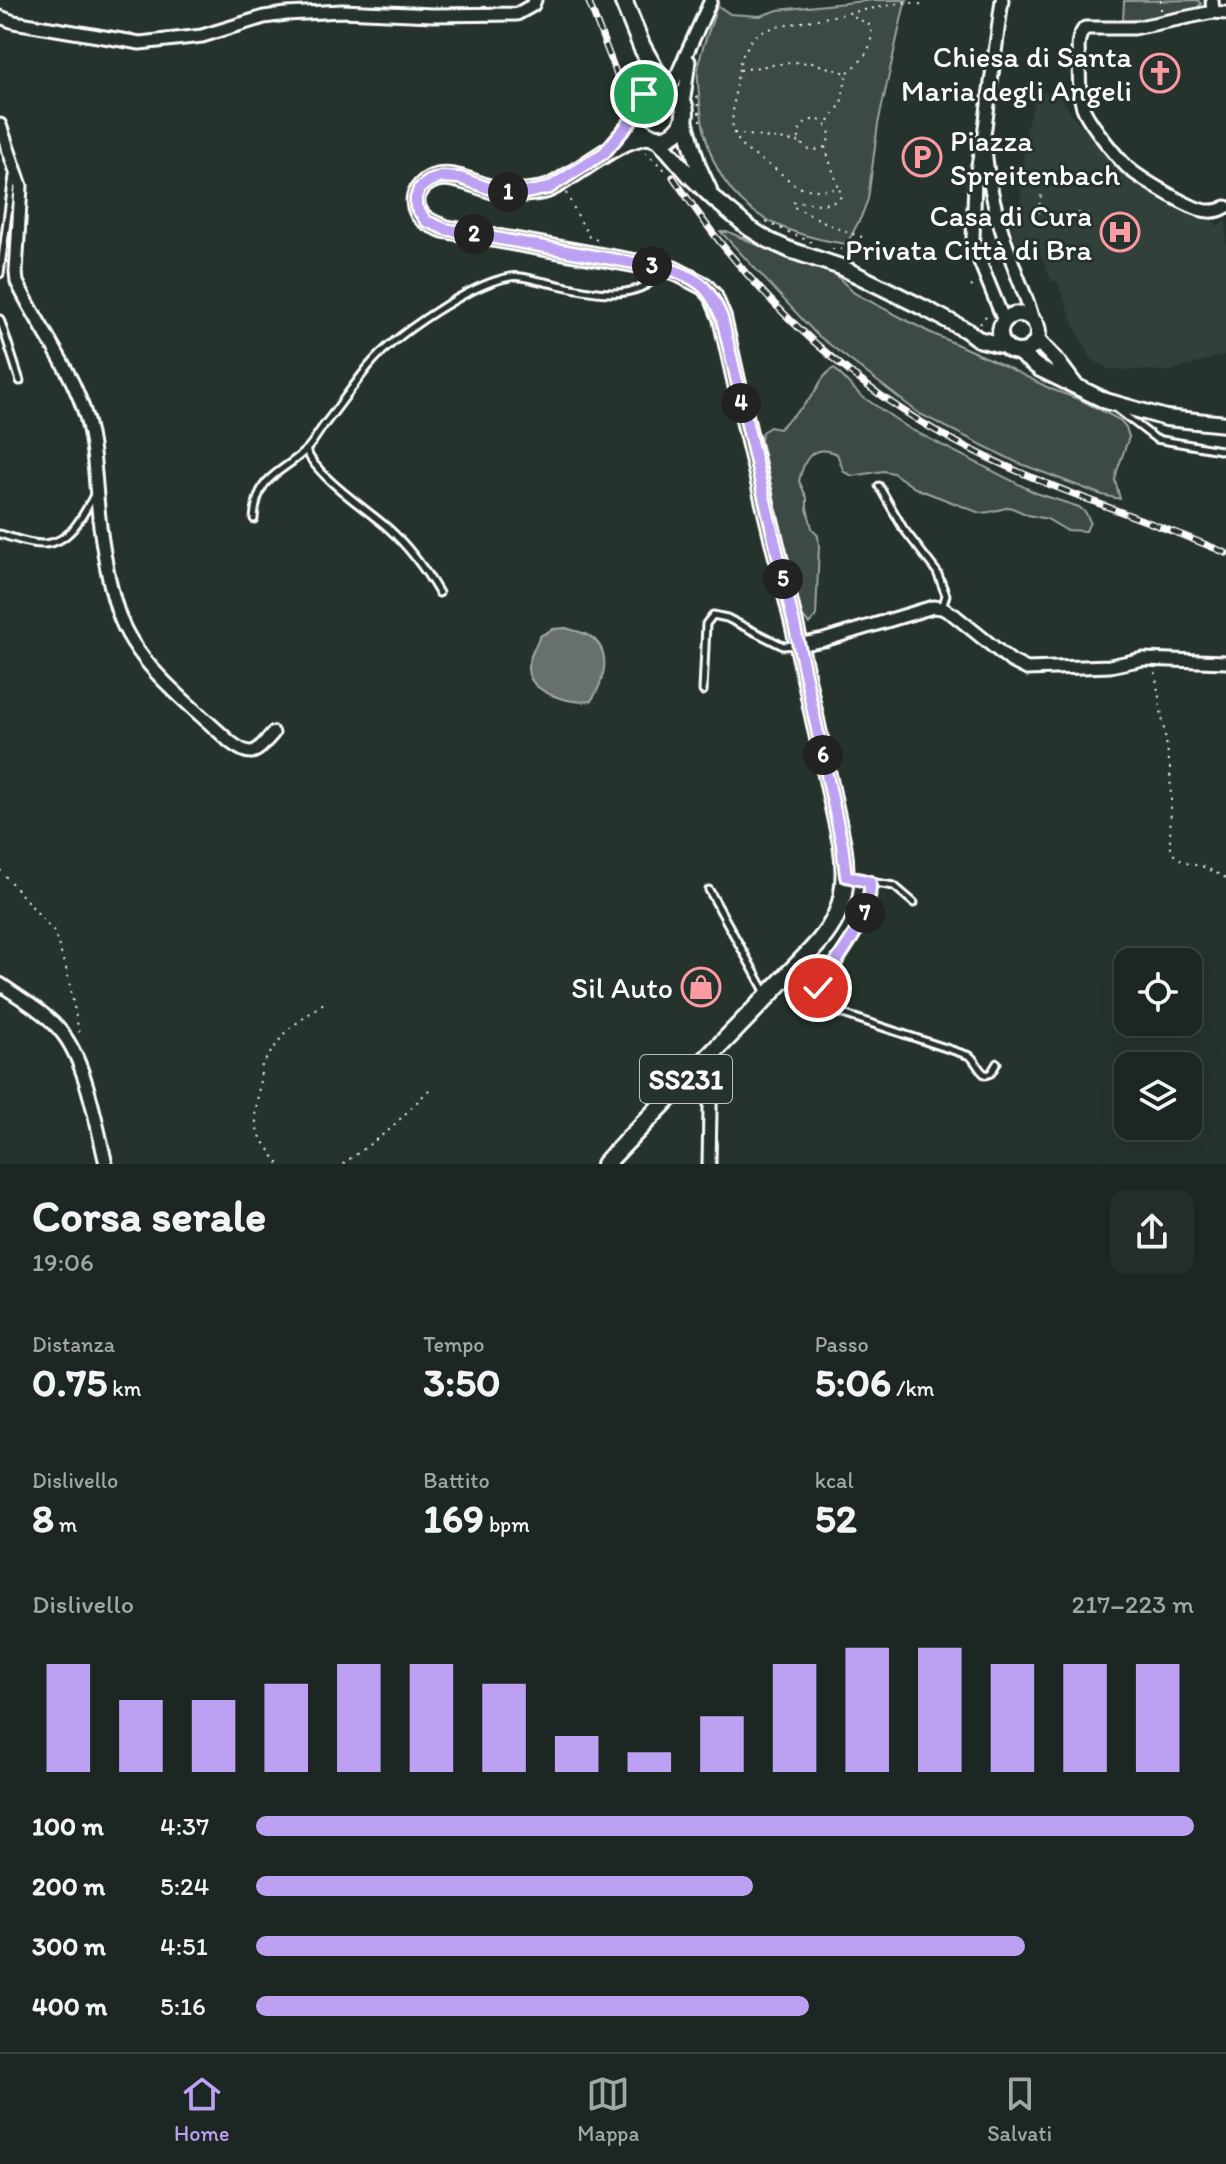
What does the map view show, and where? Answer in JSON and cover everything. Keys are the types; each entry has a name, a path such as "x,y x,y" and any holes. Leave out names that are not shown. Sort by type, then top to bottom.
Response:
{"main road":[{"name":"SS231","path":"605,1164 832,925 843,898 846,876 842,844 798,645 722,318 713,296 689,277 662,269 445,229 426,221 416,207 419,189 441,177 460,178 497,191 525,193 549,188 627,140 672,135 682,124 684,111 678,96 668,89 642,47 623,0"},
{"name":"SS231","path":"604,153 635,116 644,94 646,73 642,47"},
{"path":"644,94 651,90 668,89"},
{"path":"684,111 698,166 713,198"},
{"path":"635,116 648,140 713,198 768,240 841,267 971,331 978,339 1012,349 1029,349 1037,340 1038,328 1032,317 1014,314 987,332 971,331"},
{"path":"1002,324 1000,337 1012,349 1040,369 1106,401 1166,418 1226,424"},
{"path":"1037,340 1074,385"}],"street":[{"path":"0,17 140,43 202,36 264,17 286,14 342,11 433,15 517,14 533,5 535,0"},
{"path":"668,89 685,60 711,0"},
{"path":"1002,0 975,180 973,239 1002,324"},
{"path":"1226,13 1212,6 1134,28 1085,28 1078,45 1081,103 1086,115 1125,165 1191,206 1204,211 1226,207"},
{"path":"684,111 692,45"},
{"path":"655,68 664,70 685,60"},
{"path":"0,125 21,186 17,282 75,385 86,419 95,460 107,572 119,616 141,655 244,752 257,751 273,733"},
{"path":"984,135 988,181 1032,317"},
{"path":"798,645 933,607 954,615 1011,661 1027,669 1110,666 1143,659 1226,662"},
{"path":"0,984 42,1014 64,1035 79,1065 106,1164"},
{"path":"709,1164 711,1053"}],"lane":[{"path":"0,274 14,168"},
{"path":"254,519 255,501 260,490 280,468 306,450 369,365 390,344 467,293 515,276 594,292 625,292 646,285 662,269"},
{"path":"0,319 20,381"},
{"path":"1106,401 1156,439 1226,451"},
{"path":"306,450 314,466 390,530 415,556 439,593"},
{"path":"879,486 903,528 937,572 946,595 942,608"},
{"path":"0,534 44,544 61,540 79,524 97,490"},
{"path":"703,691 706,624 713,615 727,618 783,646 798,645"},
{"path":"846,876 894,886 914,903"},
{"path":"870,882 869,904 818,988 818,1001 831,1010 970,1056 986,1075 997,1063"},
{"path":"709,890 768,995"}],"path":[{"path":"1161,0 1161,17"},
{"path":"839,189 797,187 743,148 734,133 732,122 741,58 752,39 760,32 776,27 906,2 925,5"},
{"path":"826,126 841,104 847,73 860,63 873,37 871,26 855,17 853,12"},
{"path":"739,70 792,62 812,63 847,73"},
{"path":"696,86 701,130"},
{"path":"825,147 812,151 800,142 801,128 808,121 818,120 826,126 830,136 825,147 842,195 840,200 834,204 794,202 792,206 862,237"},
{"path":"734,133 800,142"},
{"path":"648,140 664,169 672,166"},
{"path":"564,190 589,237 600,241"},
{"path":"1039,213 1044,191"},
{"path":"1078,213 1090,215"},
{"path":"761,219 814,243"},
{"path":"825,248 867,250"},
{"path":"971,331 995,301"},
{"path":"1153,661 1170,767 1170,844 1173,854 1186,863 1204,867 1226,878"},
{"path":"0,870 54,932 67,971 80,1038"},
{"path":"279,1164 258,1133 255,1117 262,1065 286,1031 325,1002"},
{"path":"343,1164 389,1130 432,1087"}],"shaded area":[{"path":"874,0 907,0 878,124 868,199 847,244 793,232 770,222 733,192 719,172 709,148 702,119 698,70 717,5 730,14 760,16 778,10"},
{"path":"1198,0 1201,4 1196,9 1148,20 1123,21 1124,1"},
{"name":"Casa di Cura Privata Città di Bra","path":"1038,92 1061,98 1077,121 1108,151 1199,215 1212,220 1217,226 1226,221 1226,354 1171,371 1109,369 1091,359 1057,281 1052,282 1037,245 1031,242 1018,245 1011,226 1021,207 1026,127"},
{"path":"721,232 729,232 786,258 830,272 854,293 929,332 1120,420 1129,437 1115,480 1120,499 1016,462 920,414 816,334"},
{"path":"834,368 860,395 910,429 1036,493 1079,507 1090,522 1086,531 1066,530 1047,519 1010,507 980,513 915,488 893,473 883,471 853,476 844,472 837,454 821,450 815,452 807,460 799,481 807,498 812,528 818,536 819,546 816,616 809,624 802,616 797,597 761,441 762,432 770,427 779,429 807,402"},
{"path":"566,628 593,638 604,655 602,679 591,701 573,701 552,695 535,684 530,676 528,667 531,655 540,636 553,629"}],"railway":[{"path":"588,0 619,80"},
{"path":"673,177 720,242 774,303 834,360 901,409 936,431 1003,465 1226,553"}],"place":[{"name":"Chiesa di Santa Maria degli Angeli","path":"1160,73"},
{"name":"Piazza Spreitenbach","path":"922,157"},
{"name":"Casa di Cura Privata Città di Bra","path":"1120,232"},
{"name":"Sil Auto","path":"701,987"}],"route":[{"path":"644,94 635,116 604,153 549,188 525,193 497,191 460,178 441,177 419,189 416,207 426,221 445,229 673,270 704,286 713,296 722,318 795,628 842,844 846,876 870,882 869,904 861,921 818,988"}]}
